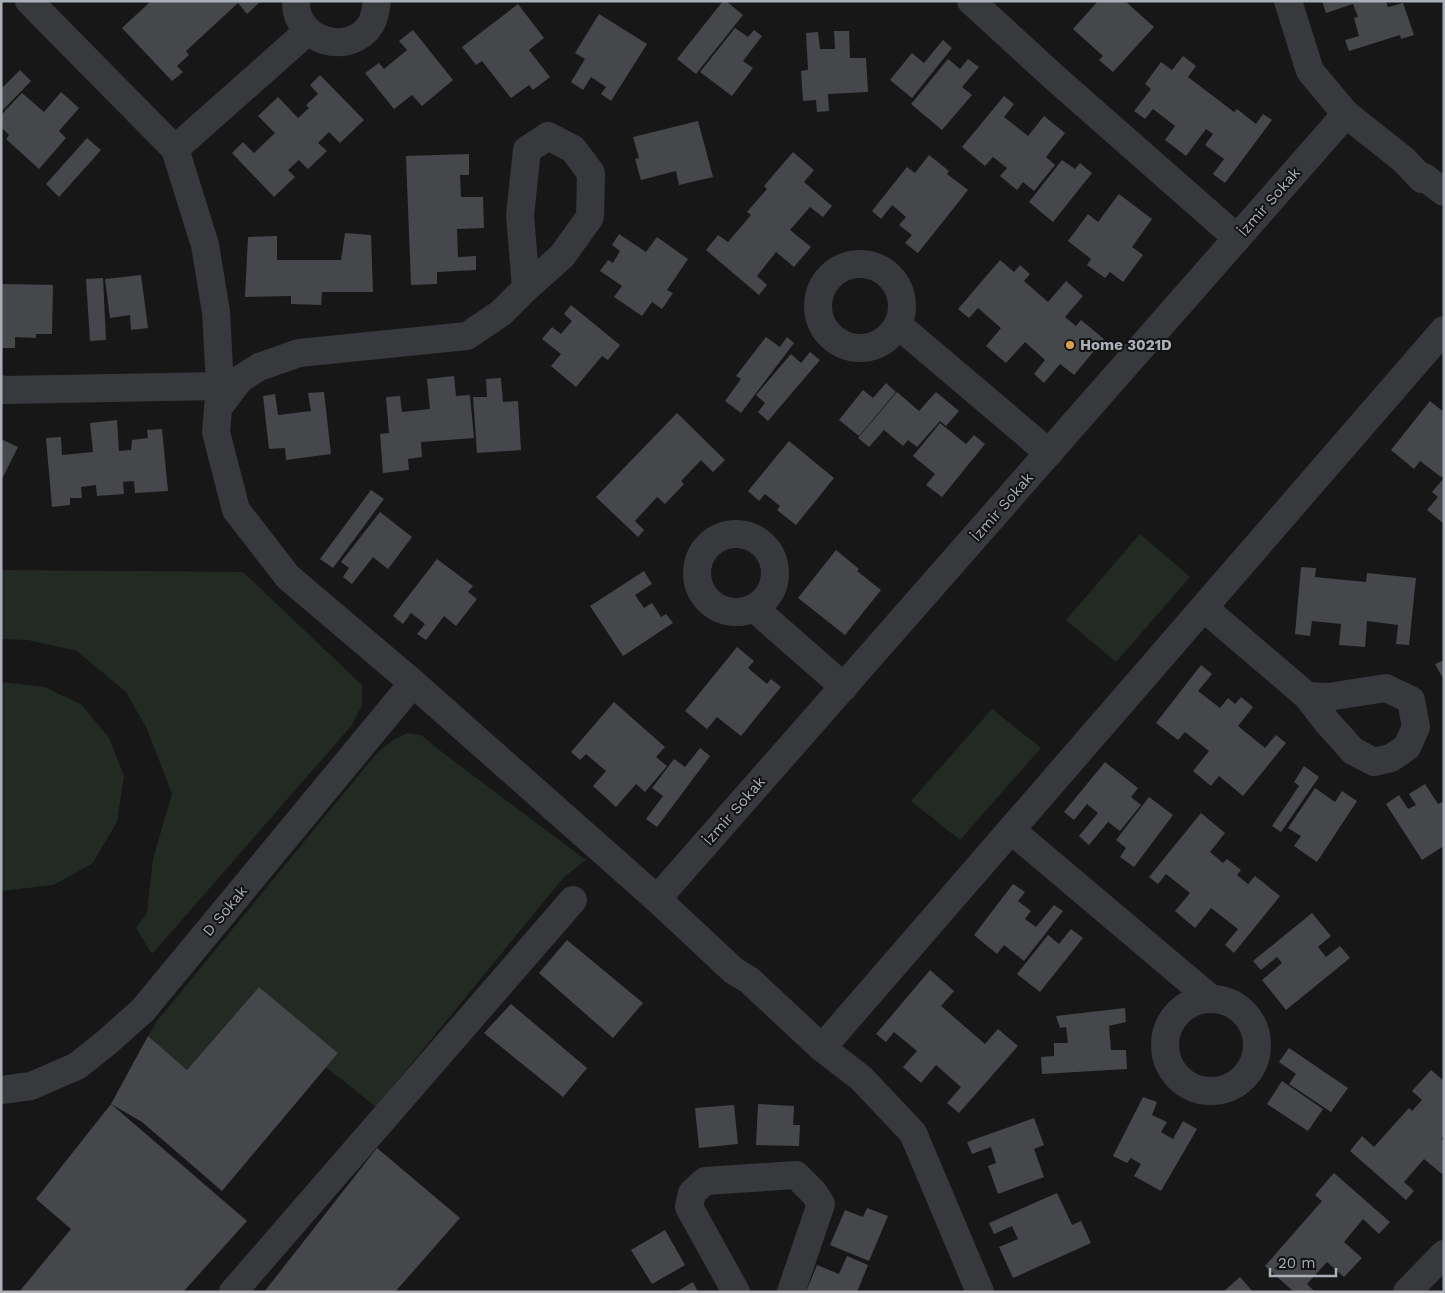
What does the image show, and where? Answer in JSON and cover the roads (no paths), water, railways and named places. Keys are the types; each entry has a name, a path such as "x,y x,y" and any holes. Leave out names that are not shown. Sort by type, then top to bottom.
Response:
{"lane":[{"path":"29,1 175,149 205,245 216,312 219,397 216,432 236,510 288,577 413,682 657,899 734,971 749,980 822,1048 861,1078 913,1133 980,1292"},
{"path":"296,1 300,21 308,31 320,39 333,43 348,42 360,36 370,25 375,15 377,1"},
{"path":"971,1 1237,238"},
{"path":"1288,1 1310,71 1346,114 1404,160 1422,179 1424,177 1444,192"},
{"path":"175,149 308,31"},
{"name":"İzmir Sokak","path":"657,899 1346,114"},
{"path":"1,389 219,397 259,367 299,353 466,336 501,313 562,256 590,217 592,172 573,149 548,136 528,150 520,215 526,288"},
{"path":"898,325 1049,453"},
{"path":"822,1048 1204,608 1440,343"},
{"path":"754,608 844,687"},
{"path":"1204,608 1308,696"},
{"name":"D Sokak","path":"1,1090 31,1086 77,1066 143,1010 413,682"},
{"path":"1012,830 1210,998"},
{"path":"233,1292 573,900"},
{"path":"736,1292 689,1207 692,1193 705,1181 796,1175 814,1193 821,1204 790,1292"},
{"path":"1407,1292 1444,1254"}],"place":[{"name":"Home 3021D","path":"1070,345"}]}
